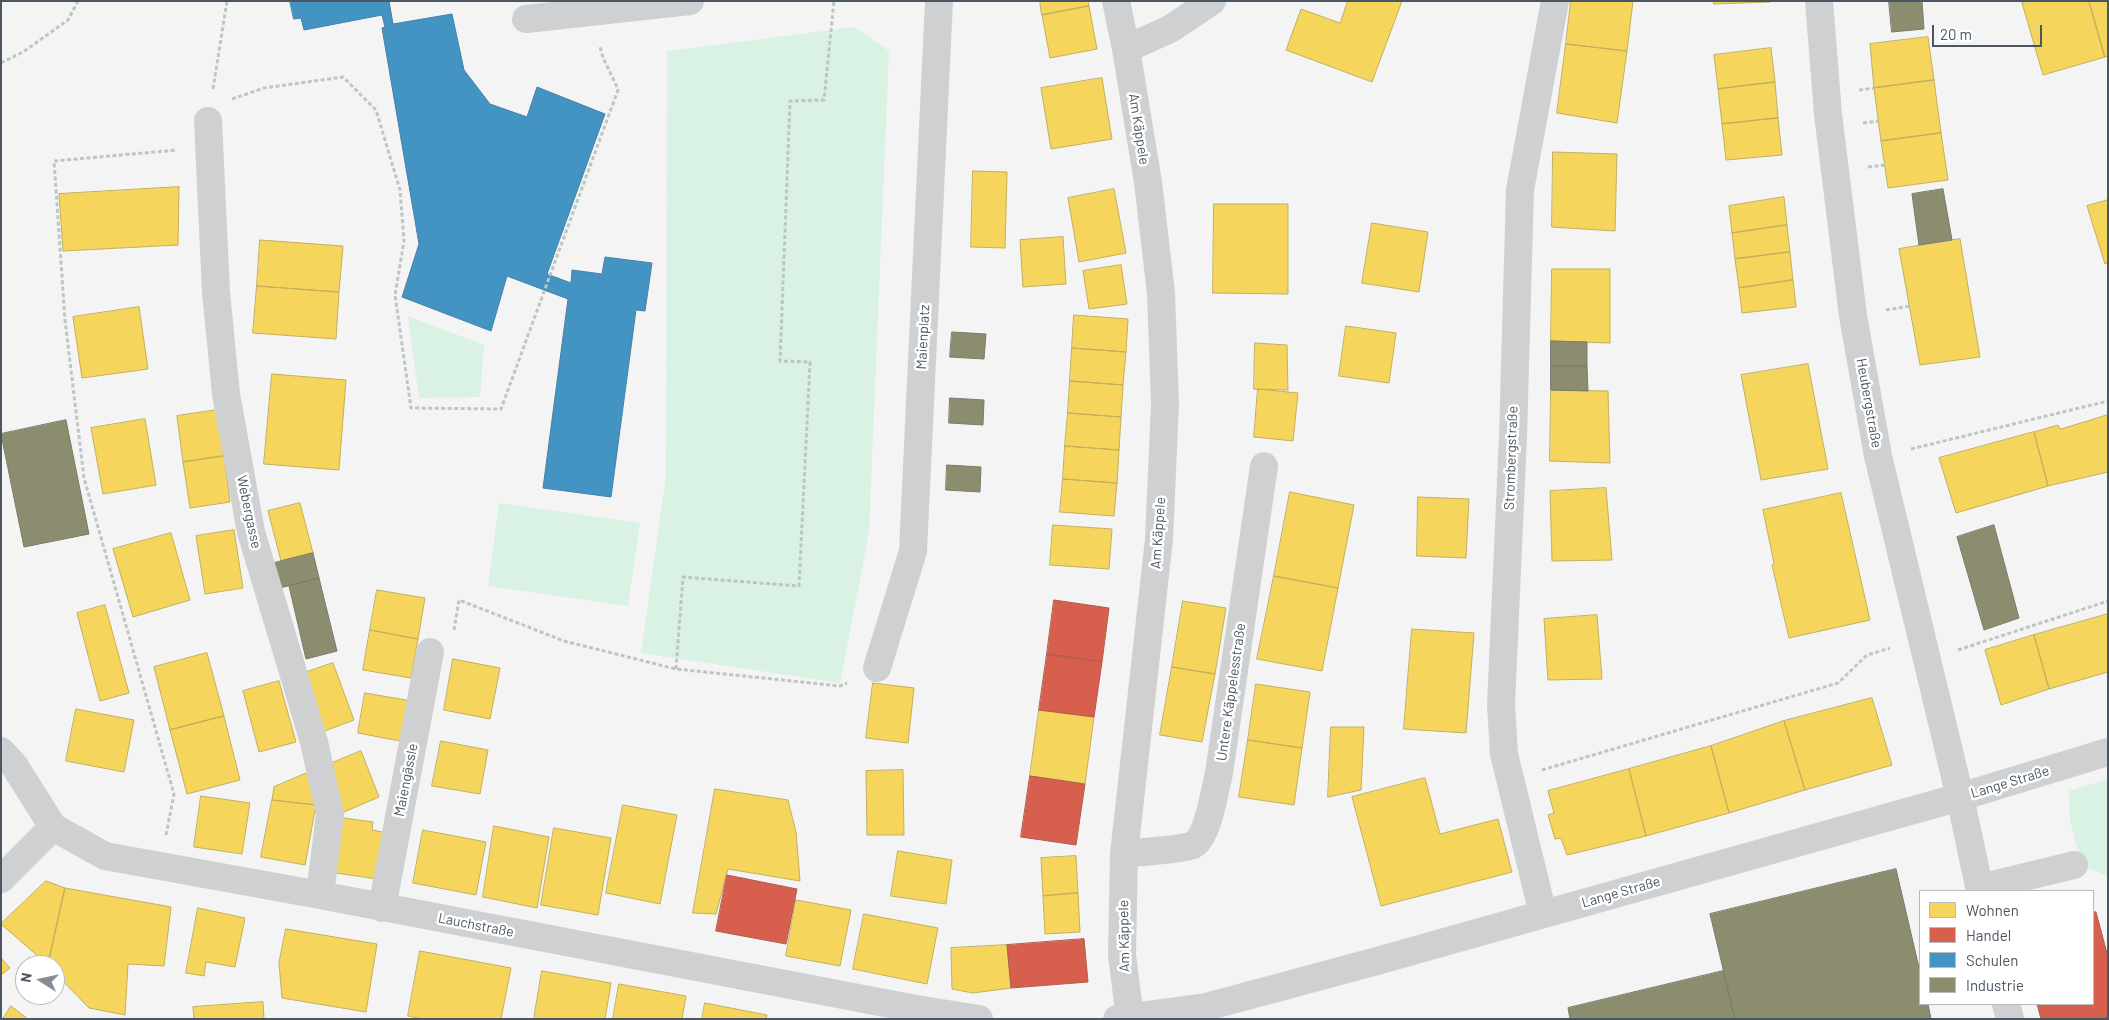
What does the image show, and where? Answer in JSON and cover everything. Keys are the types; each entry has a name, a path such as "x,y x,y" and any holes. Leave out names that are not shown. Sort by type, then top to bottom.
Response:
{"street":[{"path":"526,19 690,1"},
{"name":"Maienplatz","path":"877,668 913,551 940,1"},
{"name":"Am Käppele","path":"1116,1 1148,182 1161,293 1165,404 1159,539 1124,854 1122,955 1126,1018"},
{"path":"1126,49 1170,29 1212,1"},
{"name":"Strombergstraße","path":"1543,914 1504,754 1501,705 1513,426 1520,190 1555,1"},
{"name":"Heubergstraße","path":"1819,1 1828,114 1854,316 1878,456 1960,797 1979,890"},
{"name":"Webergasse","path":"209,125 216,292 226,394 251,532 314,742 330,814 320,895"},
{"name":"Untere Käppelesstraße","path":"1124,854 1191,846 1202,836 1219,773 1264,466"},
{"name":"Maiengässle","path":"382,908 430,652"},
{"path":"1,751 14,764 53,827 1,879"},
{"name":"Lange Straße","path":"1126,1018 1206,1007 1448,942 1960,797 2108,752"},
{"name":"Lauchstraße","path":"53,827 105,856 320,895 916,1014 978,1019"},
{"path":"1979,890 2074,865"},
{"path":"2006,1005 2010,1019"}],"path":[{"path":"1,63 23,52 68,20 78,1"},
{"path":"209,125 227,1"},
{"path":"676,669 683,577 800,586 810,362 780,361 790,101 824,100 834,1"},
{"path":"160,867 174,794 84,478 65,320 54,162 209,125 264,88 343,77 376,110 400,190 404,241 395,296 411,408 501,409 618,90 608,64 601,56 597,11"},
{"path":"1878,456 2108,401"},
{"path":"453,634 459,600 564,641 676,669 840,686 877,668"},
{"path":"1927,660 2108,602"},
{"path":"1575,762 1838,683 1867,654 1892,648"}],"green space":[{"path":"855,27 889,51 869,532 840,683 641,653 666,476 667,51"},
{"path":"408,316 484,345 480,397 419,398"},
{"path":"499,503 640,523 628,606 488,586"},
{"path":"2108,779 2108,876 2082,865 2070,821 2069,791"}],"building: Wohnen":[{"path":"1040,1 1088,1 1089,6 1042,15"},
{"path":"1348,1 1402,1 1372,82 1286,50 1301,9 1340,23"},
{"path":"1571,1 1633,1 1627,51 1566,44"},
{"path":"1714,1 1770,1 1770,2 1714,4"},
{"path":"2028,1 2089,1 2105,57 2043,75 2022,3"},
{"path":"2089,1 2108,1 2108,56 2105,57"},
{"path":"1089,6 1097,49 1050,58 1042,15"},
{"path":"1928,37 1934,80 1874,88 1870,44"},
{"path":"1566,44 1627,51 1617,123 1557,113"},
{"path":"1771,48 1775,82 1718,89 1714,55"},
{"path":"1102,78 1112,139 1051,149 1041,88"},
{"path":"1934,80 1941,133 1881,141 1874,88"},
{"path":"1775,82 1778,118 1722,124 1718,89"},
{"path":"1778,118 1782,155 1726,160 1722,124"},
{"path":"1941,133 1948,180 1888,188 1881,141"},
{"path":"1553,152 1617,154 1615,231 1552,227"},
{"path":"973,171 1007,172 1005,248 971,247"},
{"path":"179,187 178,245 63,251 59,194"},
{"path":"1114,189 1126,253 1079,262 1068,198"},
{"path":"1784,197 1787,225 1732,233 1729,206"},
{"path":"2108,200 2108,263 2105,264 2087,206"},
{"path":"1214,204 1288,204 1288,294 1213,293"},
{"path":"1372,223 1428,232 1419,292 1362,283"},
{"path":"1787,225 1790,252 1735,259 1732,233"},
{"path":"1063,237 1066,284 1023,287 1020,240"},
{"path":"1960,239 1980,357 1920,365 1899,249"},
{"path":"260,240 343,246 339,292 257,286"},
{"path":"1790,252 1793,280 1739,288 1735,259"},
{"path":"1121,265 1127,304 1089,309 1083,271"},
{"path":"1552,269 1610,269 1610,343 1551,341"},
{"path":"1793,280 1796,307 1742,313 1739,288"},
{"path":"257,286 339,292 336,339 253,333"},
{"path":"139,307 148,369 82,378 73,317"},
{"path":"1074,315 1128,319 1126,352 1072,348"},
{"path":"1346,326 1396,333 1389,383 1339,376"},
{"path":"1255,343 1287,345 1288,390 1254,389"},
{"path":"1072,348 1126,352 1123,385 1070,381"},
{"path":"1808,364 1828,469 1761,480 1741,375"},
{"path":"272,374 346,380 339,470 264,464"},
{"path":"1070,381 1123,385 1121,417 1068,413"},
{"path":"1258,389 1298,393 1293,441 1254,437"},
{"path":"1551,390 1608,391 1610,463 1550,461"},
{"path":"217,410 224,456 183,462 177,416"},
{"path":"1068,413 1121,417 1119,450 1065,446"},
{"path":"2108,415 2108,472 2048,486 2034,432 2058,425 2060,429"},
{"path":"145,419 156,485 103,494 91,428"},
{"path":"2034,432 2048,486 1956,513 1939,458"},
{"path":"1065,446 1119,450 1117,483 1063,479"},
{"path":"224,456 230,502 190,508 183,462"},
{"path":"1063,479 1117,483 1114,516 1060,512"},
{"path":"1606,488 1612,560 1552,561 1550,491"},
{"path":"1290,492 1354,505 1338,588 1274,576"},
{"path":"1841,493 1870,620 1789,638 1772,565 1774,563 1763,510"},
{"path":"1418,497 1469,499 1466,558 1417,556"},
{"path":"300,503 313,553 281,561 268,511"},
{"path":"1053,525 1112,529 1109,569 1050,565"},
{"path":"234,530 243,588 205,594 196,536"},
{"path":"171,533 190,600 133,617 113,549"},
{"path":"1274,576 1338,588 1322,671 1257,659"},
{"path":"377,590 425,598 418,639 370,630"},
{"path":"1183,601 1226,608 1215,674 1172,667"},
{"path":"105,605 129,693 100,701 77,613"},
{"path":"2108,614 2108,672 2049,689 2034,635"},
{"path":"1597,615 1602,679 1548,680 1544,619"},
{"path":"1412,629 1474,633 1466,733 1404,729"},
{"path":"370,630 418,639 411,678 363,670"},
{"path":"2034,635 2049,689 2001,705 1985,650"},
{"path":"207,653 224,716 170,730 154,667"},
{"path":"453,659 500,668 490,719 444,710"},
{"path":"333,663 354,720 322,732 301,674"},
{"path":"1172,667 1215,674 1202,742 1160,735"},
{"path":"279,681 296,742 259,752 243,691"},
{"path":"873,683 914,688 908,743 866,738"},
{"path":"1256,684 1310,692 1302,748 1248,740"},
{"path":"365,693 412,701 405,742 358,733"},
{"path":"1872,698 1892,765 1805,790 1784,721"},
{"path":"76,709 134,720 124,772 66,761"},
{"path":"1039,710 1094,717 1085,784 1030,776"},
{"path":"224,716 240,780 187,794 170,730"},
{"path":"1784,721 1805,790 1729,813 1711,746"},
{"path":"1331,727 1364,727 1361,790 1328,797"},
{"path":"1248,740 1302,748 1294,805 1239,797"},
{"path":"441,741 488,750 480,794 432,786"},
{"path":"1711,746 1729,813 1646,836 1629,769"},
{"path":"361,751 379,797 344,812 325,766"},
{"path":"1629,769 1646,836 1567,855 1561,838 1555,839 1548,815 1554,813 1548,791"},
{"path":"903,770 904,835 867,835 866,771"},
{"path":"307,773 316,805 272,800 274,787"},
{"path":"1425,778 1440,834 1498,819 1512,872 1381,906 1352,797"},
{"path":"715,789 788,800 796,832 800,881 728,869 716,914 693,913"},
{"path":"201,796 250,803 242,854 194,847"},
{"path":"272,800 316,805 305,865 261,857"},
{"path":"623,805 677,815 660,904 606,893"},
{"path":"337,817 373,822 372,830 383,832 377,879 329,872"},
{"path":"494,826 549,837 537,908 483,897"},
{"path":"554,828 611,838 598,915 541,905"},
{"path":"423,830 486,842 476,895 413,883"},
{"path":"898,851 952,860 946,904 891,896"},
{"path":"1076,856 1078,893 1043,896 1041,858"},
{"path":"46,881 65,888 50,955 37,955 1,924"},
{"path":"65,888 171,907 164,966 128,964 125,1015 89,1008 65,983 65,955 50,955"},
{"path":"1078,893 1080,932 1045,934 1043,896"},
{"path":"796,900 851,910 840,966 786,956"},
{"path":"198,908 245,918 235,967 206,962 204,976 186,973"},
{"path":"864,914 938,928 927,984 853,969"},
{"path":"286,929 377,944 366,1012 282,998 279,963"},
{"path":"1007,945 1011,988 973,993 952,989 951,948"},
{"path":"420,951 511,968 501,1019 423,1019 408,1016"},
{"path":"1,958 10,968 1,975"},
{"path":"542,971 611,983 605,1019 534,1019"},
{"path":"619,984 686,996 682,1019 613,1019"},
{"path":"263,1002 264,1019 194,1019 193,1007"},
{"path":"705,1003 767,1015 766,1019 702,1019"},
{"path":"11,1006 28,1019 3,1019"}],"building: Handel":[{"path":"1054,600 1109,608 1102,662 1047,654"},
{"path":"1047,654 1102,662 1094,717 1039,710"},
{"path":"1030,776 1085,784 1076,845 1021,837"},
{"path":"727,875 797,889 786,944 716,931"},
{"path":"2096,912 2108,957 2108,1019 2041,1019 2037,1005 2094,1005 2094,913"},
{"path":"1084,939 1088,982 1011,988 1007,945"}],"building: Schulen":[{"path":"290,1 389,1 393,24 452,14 464,70 490,104 527,117 537,87 605,114 547,274 571,283 572,270 602,274 605,257 652,263 645,311 636,310 611,497 543,488 568,299 507,276 491,331 402,297 419,244 382,28 385,27 382,15 304,30 301,18 294,19"}],"building: Industrie":[{"path":"1889,1 1922,1 1924,29 1892,32"},
{"path":"1943,189 1952,240 1919,245 1912,194"},
{"path":"952,332 986,334 984,359 950,357"},
{"path":"1551,341 1587,342 1587,366 1551,366"},
{"path":"1551,366 1587,366 1588,391 1551,390"},
{"path":"950,398 984,400 983,425 949,423"},
{"path":"66,420 89,534 24,547 1,434"},
{"path":"947,465 981,467 980,492 946,490"},
{"path":"1994,525 2019,618 1984,630 1957,537"},
{"path":"313,553 319,578 280,588 274,563"},
{"path":"319,578 337,651 306,659 289,586"},
{"path":"1896,869 1919,968 1919,1005 1928,1005 1931,1019 1735,1019 1710,914"},
{"path":"1723,971 1735,1019 1570,1019 1568,1008"}]}
